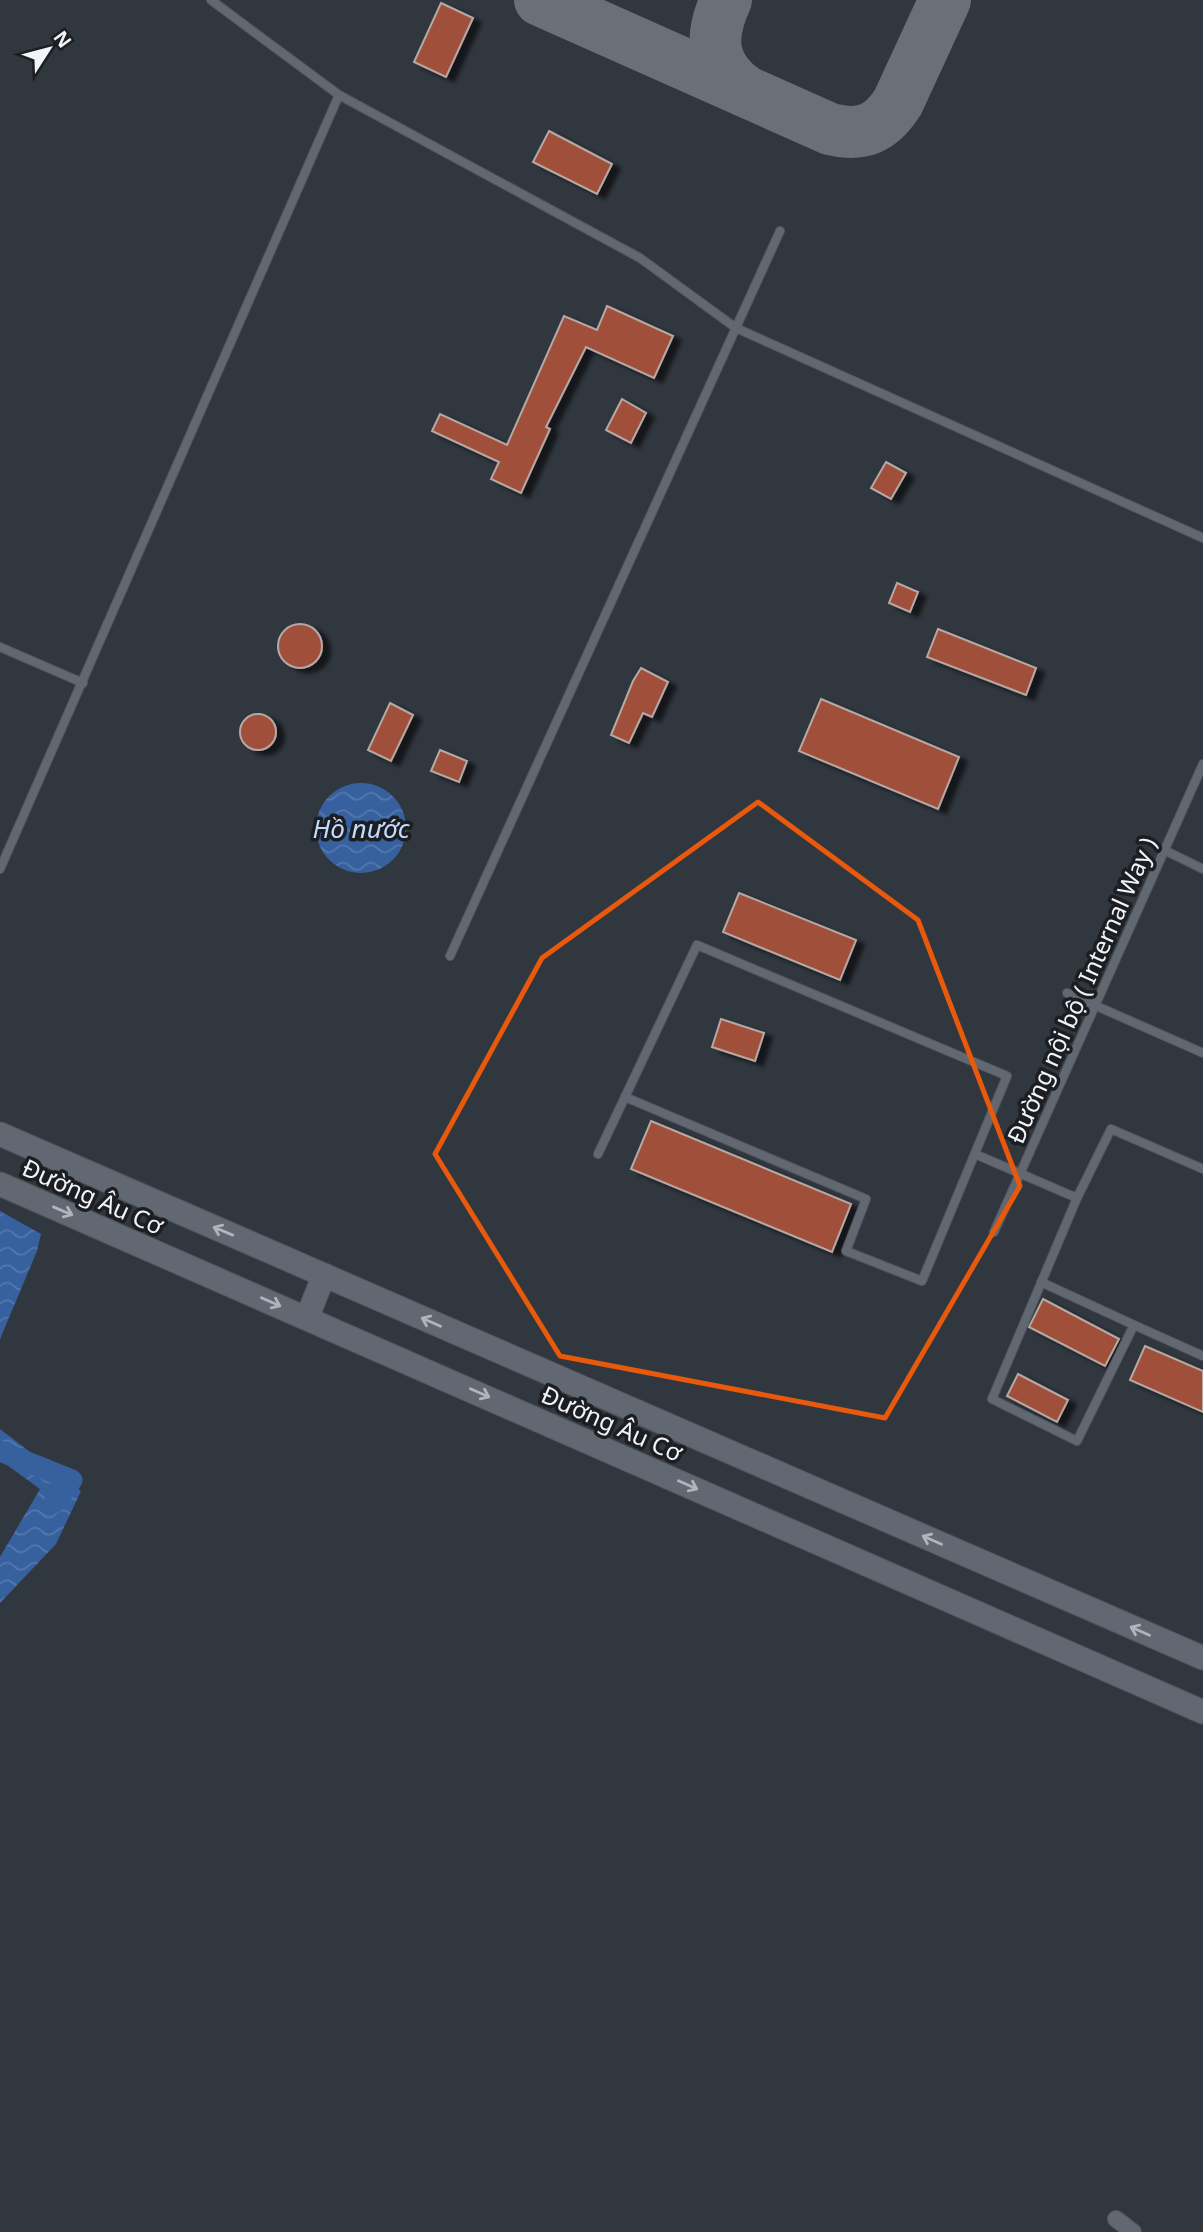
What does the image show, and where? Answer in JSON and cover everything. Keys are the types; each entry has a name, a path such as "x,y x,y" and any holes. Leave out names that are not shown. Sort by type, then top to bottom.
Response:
{"street":[{"name":"Đường Âu Cơ","path":"0,1135 1203,1658"},
{"name":"Đường Âu Cơ","path":"0,1184 1203,1712"},
{"path":"307,1318 324,1275"},
{"path":"1116,2219 1133,2232"}],"lane":[{"path":"211,0 339,96 640,258 736,328 1203,538"},
{"path":"0,869 339,96"},
{"path":"450,956 780,231"},
{"path":"0,648 83,683"},
{"name":"Đường nội bộ ( Internal Way )","path":"995,1233 1202,766"},
{"path":"1164,850 1203,869"},
{"path":"598,1154 625,1097 698,945 1007,1076 922,1282 845,1251 866,1199 625,1097"},
{"path":"1067,993 1203,1054"},
{"path":"1133,1325 1077,1441 992,1399 1077,1198 1111,1129 1203,1169"},
{"path":"975,1154 1077,1198"},
{"path":"1041,1282 1203,1356"}],"highlighted area":[{"path":"758,802 918,920 1020,1186 885,1418 560,1356 435,1154 542,958"}],"water":[{"name":"Hồ nước","path":"361,783 378,787 393,796 402,811 406,828 402,845 393,860 378,869 361,873 344,869 329,860 320,845 316,828 320,811 329,796 344,787"},
{"path":"0,1211 41,1234 37,1251 0,1339"},
{"path":"0,1429 81,1491 56,1544 0,1603 0,1557 40,1489 0,1460"}],"building":[{"path":"441,3 473,18 446,77 414,62"},
{"path":"549,131 612,164 597,194 533,162"},
{"path":"607,306 673,336 654,378 586,347 546,427 550,429 521,493 491,479 499,462 432,431 440,414 507,445 564,316 597,330"},
{"path":"622,399 646,413 631,443 606,430"},
{"path":"886,462 906,473 891,499 871,488"},
{"path":"897,583 918,592 910,612 889,603"},
{"path":"300,624 315,631 322,646 315,661 300,668 285,661 278,646 285,631"},
{"path":"938,629 1036,668 1026,695 927,657"},
{"path":"641,668 668,682 652,717 643,713 629,743 611,735"},
{"path":"821,699 959,757 938,809 799,751"},
{"path":"390,703 413,715 391,761 368,750"},
{"path":"258,714 271,719 276,732 271,745 258,750 245,745 240,732 245,719"},
{"path":"440,750 467,761 459,782 431,771"},
{"path":"739,893 856,940 840,980 723,932"},
{"path":"721,1019 764,1033 755,1061 712,1047"},
{"path":"651,1121 851,1204 832,1252 631,1169"},
{"path":"1043,1299 1119,1339 1105,1366 1029,1327"},
{"path":"1145,1346 1203,1371 1203,1412 1130,1380"},
{"path":"1018,1374 1068,1400 1057,1422 1007,1396"}],"waterway":[{"path":"0,1451 72,1480 54,1503"}],"taxiway":[{"path":"540,0 830,129 852,132 870,129 892,111 945,0"},
{"path":"726,0 717,26 716,50 725,71 745,91"}]}
